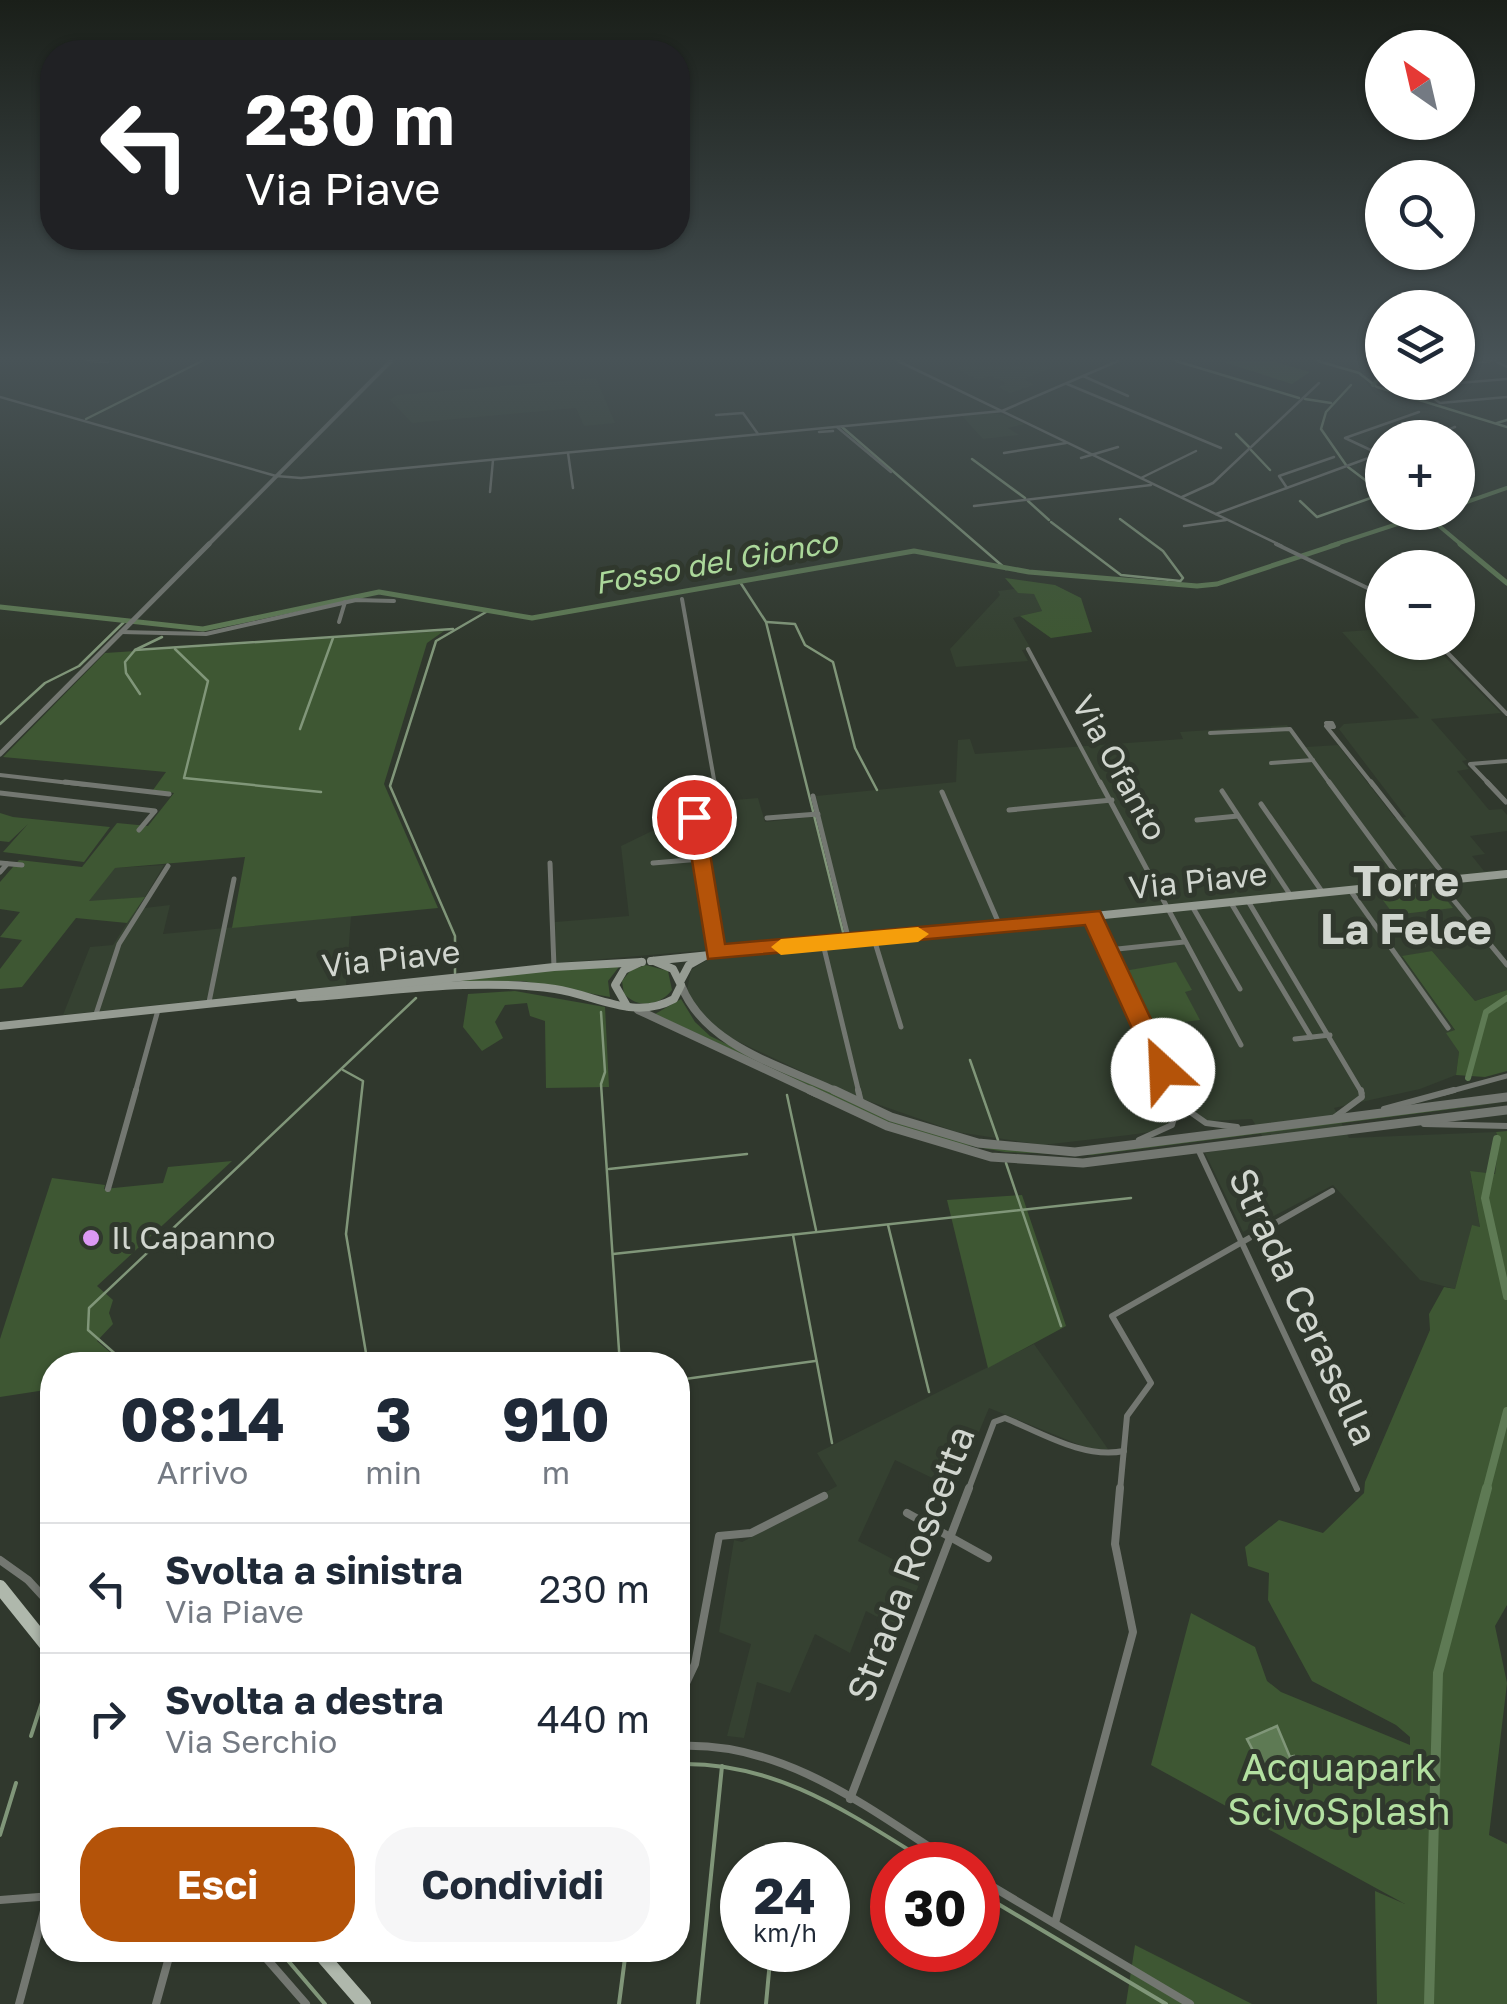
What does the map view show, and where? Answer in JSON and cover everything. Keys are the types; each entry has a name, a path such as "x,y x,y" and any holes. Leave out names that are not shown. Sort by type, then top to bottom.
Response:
{"main road":[{"name":"Via Piave","path":"0,1026 554,967 849,942 1507,874"},
{"path":"681,982 673,968 646,961 624,970 615,985 627,1006 638,1010 667,1005 694,961 716,953"},
{"name":"Via Piave","path":"265,999 488,985 564,990 627,1006"},
{"path":"0,1587 40,1637"},
{"path":"327,1962 364,2004"}],"street":[{"path":"201,455 276,476 308,478 552,455"},
{"path":"0,754 297,455"},
{"path":"568,455 572,488"},
{"path":"870,455 891,472"},
{"path":"1092,455 1365,587"},
{"path":"1081,458 1099,455"},
{"path":"1141,478 1189,455"},
{"path":"1182,498 1213,484 1244,455"},
{"path":"1287,488 1279,476 1334,457"},
{"path":"490,492 493,460"},
{"path":"1216,514 1365,460"},
{"path":"974,506 1154,484"},
{"path":"1184,526 1229,520"},
{"path":"121,632 214,633 345,602 376,598 394,601"},
{"path":"682,599 718,798 716,805 694,817 716,953"},
{"path":"339,622 345,602"},
{"name":"Via Ofanto","path":"1028,649 1241,1045"},
{"path":"1454,660 1507,714"},
{"path":"1334,726 1448,880"},
{"path":"1210,733 1286,728 1405,885"},
{"path":"1271,763 1313,760"},
{"path":"1506,802 1470,764 1507,761"},
{"path":"0,774 168,794"},
{"path":"1222,791 1291,896"},
{"path":"942,792 1000,926"},
{"path":"0,793 155,811 139,830"},
{"path":"814,796 849,942"},
{"path":"1009,810 1112,800"},
{"path":"1261,804 1324,893"},
{"path":"767,818 818,814"},
{"path":"1197,820 1238,816"},
{"path":"654,863 701,859"},
{"path":"0,872 3,863 22,865"},
{"path":"550,863 554,967"},
{"path":"1354,865 1372,888"},
{"path":"94,1017 119,944 168,866"},
{"path":"209,1005 234,878"},
{"path":"1438,882 1507,966"},
{"path":"1350,890 1448,1028"},
{"path":"1248,901 1362,1088 1362,1097 1329,1120"},
{"path":"1231,902 1311,1037"},
{"path":"1192,906 1240,989"},
{"path":"1092,916 1178,1103 1178,1116 1170,1130 1118,1147"},
{"path":"874,939 901,1027"},
{"path":"1108,950 1186,942"},
{"path":"822,944 861,1104"},
{"path":"681,982 691,1011 718,1036 861,1104 934,1132 1015,1150 1075,1152 1507,1097"},
{"path":"108,1188 158,1010"},
{"path":"638,1010 854,1112 956,1150 1051,1164 1507,1110"},
{"path":"1295,1038 1330,1035"},
{"path":"1363,1114 1507,1076"},
{"path":"1178,1103 1206,1123 1260,1128"},
{"path":"1396,1123 1507,1126"},
{"name":"Strada Cerasella","path":"1198,1149 1357,1489"},
{"path":"1055,1923 1132,1632 1132,1615 1115,1554 1128,1413 1151,1383 1117,1329 1112,1314 1332,1190"},
{"name":"Strada Roscetta","path":"850,1799 991,1427 998,1419 1009,1419 1078,1449 1097,1454 1124,1451"},
{"path":"690,1675 719,1536 751,1533 824,1496"},
{"path":"907,1514 988,1558"},
{"path":"0,1560 40,1593"},
{"path":"690,1746 714,1744 746,1749 850,1799 919,1842"},
{"path":"1000,1891 1190,2004"},
{"path":"0,1900 40,1897"},
{"path":"19,2004 40,1931"},
{"path":"156,2004 168,1962"},
{"path":"269,1962 306,2004"}],"shaded area":[{"path":"998,591 1034,593 1042,611 1013,618 1031,649 1022,650 1028,661 956,667 950,649 1000,595"},
{"path":"1365,630 1365,658 1342,632"},
{"path":"1367,660 1448,660 1501,713 1431,719 1467,760 1462,761 1469,769 1457,771 1489,810 1502,809 1507,815 1507,831 1470,836 1485,854 1472,856 1484,871 1507,870 1507,950 1500,950 1507,961 1507,990 1475,1001 1432,951 1402,957 1455,1031 1447,1033 1459,1052 1456,1075 1420,1089 1334,1108 1349,1138 1496,1132 1499,1141 1495,1175 1470,1172 1480,1227 1472,1226 1455,1289 1420,1280 1333,1185 1243,1232 1205,1153 1265,1141 1252,1119 1207,1121 1183,1102 1173,1104 1174,1118 1163,1130 1129,1135 1043,1145 957,1132 854,1096 718,1032 697,1012 687,990 691,970 710,958 708,950 556,963 555,922 629,916 621,846 712,802 758,798 765,822 821,816 816,796 956,782 958,740 970,739 975,754 1183,739 1180,732 1287,725 1306,747 1338,745 1395,818 1406,817 1339,729 1344,724 1419,718"},
{"path":"164,865 145,897 88,902 114,868"},
{"path":"170,905 163,934 351,916 346,985 63,1015 90,947 113,945 136,909"},
{"path":"1034,1344 1108,1449 1092,1450 989,1408 955,1489 895,1460 858,1541 923,1575 900,1629 866,1611 850,1653 815,1634 790,1693 757,1682 744,1738 727,1736 751,1644 719,1632 734,1540 742,1542 828,1498 826,1492 837,1486 817,1453"},
{"path":"1277,1726 1290,1757 1294,1756 1303,1773 1285,1781 1278,1759 1261,1766 1247,1739"}],"green space":[{"path":"1005,578 1055,585 1081,598 1092,632 1051,638 1020,616 1042,611 1034,594 1018,593"},
{"path":"444,631 427,643 384,784 438,908 232,928 245,857 115,868 89,901 145,897 127,923 76,918 22,987 0,989 0,969 22,940 0,937 20,912 0,909 0,882 19,860 82,867 117,823 148,826 174,793 153,790 166,772 3,757 105,653"},
{"path":"0,813 110,827 84,862 3,852 28,824 9,842 0,841"},
{"path":"1434,884 1453,908 1394,915 1376,891"},
{"path":"1432,951 1475,1001 1507,990 1507,1071 1485,1077 1456,1075 1459,1052 1446,1033 1455,1030 1402,956"},
{"path":"1176,962 1192,990 1185,992 1200,1020 1151,1026 1124,971"},
{"path":"622,963 608,981 610,997 523,981 449,981"},
{"path":"646,965 668,971 672,990 661,999 642,1004 624,994 622,981 631,970"},
{"path":"515,991 605,1007 609,1087 546,1088 545,1021 530,1016 527,1003 505,1005 495,1022 503,1038 482,1051 463,1027 468,994"},
{"path":"681,999 695,1022 710,1036 798,1078 955,1140 1061,1153 1507,1102 1092,1155 1005,1152 960,1144 886,1121 655,1014"},
{"name":"Acquapark ScivoSplash","path":"1507,1131 1507,1605 1495,1626 1507,1683 1489,1835 1507,1844 1507,2004 1377,2004 1375,1891 1405,1904 1151,1765 1191,1613 1255,1647 1267,1681 1281,1692 1410,1745 1410,1737 1396,1725 1312,1681 1268,1600 1269,1573 1248,1566 1245,1547 1279,1520 1323,1533 1364,1493 1365,1482 1430,1330 1429,1314 1444,1287 1455,1289 1472,1225 1480,1227 1470,1171 1495,1174 1499,1141 1496,1132"},
{"name":"Il Capanno","path":"232,1161 97,1286 113,1300 109,1313 113,1324 97,1341 110,1352 40,1352 40,1391 0,1397 0,1339 52,1178 105,1185 104,1189 163,1183 168,1167"},
{"path":"1022,1195 1066,1326 988,1368 947,1200"},
{"path":"1135,1945 1252,2004 1126,2004"}],"waterway":[{"path":"874,455 1006,569"},
{"path":"1255,455 1270,470"},
{"path":"1339,455 1346,465"},
{"path":"972,459 1025,498"},
{"path":"1348,467 1365,480"},
{"name":"Fosso del Gionco","path":"1475,499 1507,488"},
{"path":"1300,501 1317,517 1365,500"},
{"path":"1028,501 1049,520"},
{"path":"1120,519 1163,551 1183,578 1177,585"},
{"path":"1051,522 1121,575 1180,581"},
{"name":"Fosso del Gionco","path":"1330,546 1379,530"},
{"path":"1444,530 1463,546"},
{"name":"Fosso del Gionco","path":"0,607 203,629 379,592 532,618 914,551 1029,572 1197,586 1217,584 1338,544"},
{"path":"1460,544 1507,583"},
{"path":"740,582 766,622 844,936"},
{"path":"455,973 455,936 390,786 436,641 486,612"},
{"path":"0,724 45,683 79,666 124,622"},
{"path":"767,622 795,624 805,645 833,662 855,748 877,790"},
{"path":"135,650 453,629"},
{"path":"135,650 162,637"},
{"path":"300,729 333,638"},
{"path":"175,649 208,681 184,778 321,792"},
{"path":"135,650 125,662 126,673 140,694"},
{"path":"113,1352 88,1330 89,1308 416,998"},
{"path":"1468,1078 1486,1012 1507,998"},
{"path":"601,1012 605,1072 601,1084 619,1352"},
{"path":"970,1060 998,1140"},
{"path":"343,1070 363,1081 346,1234 366,1352"},
{"path":"787,1095 816,1230"},
{"path":"1497,1139 1485,1198 1507,1296"},
{"path":"609,1169 747,1154"},
{"path":"1006,1163 1022,1210"},
{"path":"1022,1210 1131,1198"},
{"path":"613,1254 1022,1210"},
{"path":"1022,1210 1061,1326"},
{"path":"888,1225 929,1392"},
{"path":"793,1235 832,1443"},
{"path":"690,1378 815,1361"},
{"path":"1486,1491 1507,1411"},
{"path":"1429,2004 1438,1673 1487,1488"},
{"path":"31,1736 40,1708"},
{"path":"690,1764 722,1766"},
{"path":"698,2004 722,1766"},
{"path":"722,1766 781,1781 843,1810 895,1842"},
{"path":"0,1835 16,1783"},
{"path":"1000,1905 1166,2004"},
{"path":"289,1962 325,2004"},
{"path":"619,2004 624,1962"},
{"path":"766,2004 769,1972"}],"slow traffic":[{"path":"781,947 918,934"}],"place":[{"name":"Il Capanno","path":"91,1238"}],"district":[{"name":"Torre La Felce","path":"1406,905"}],"route":[{"path":"694,817 716,953 1092,916 1163,1070"}]}
